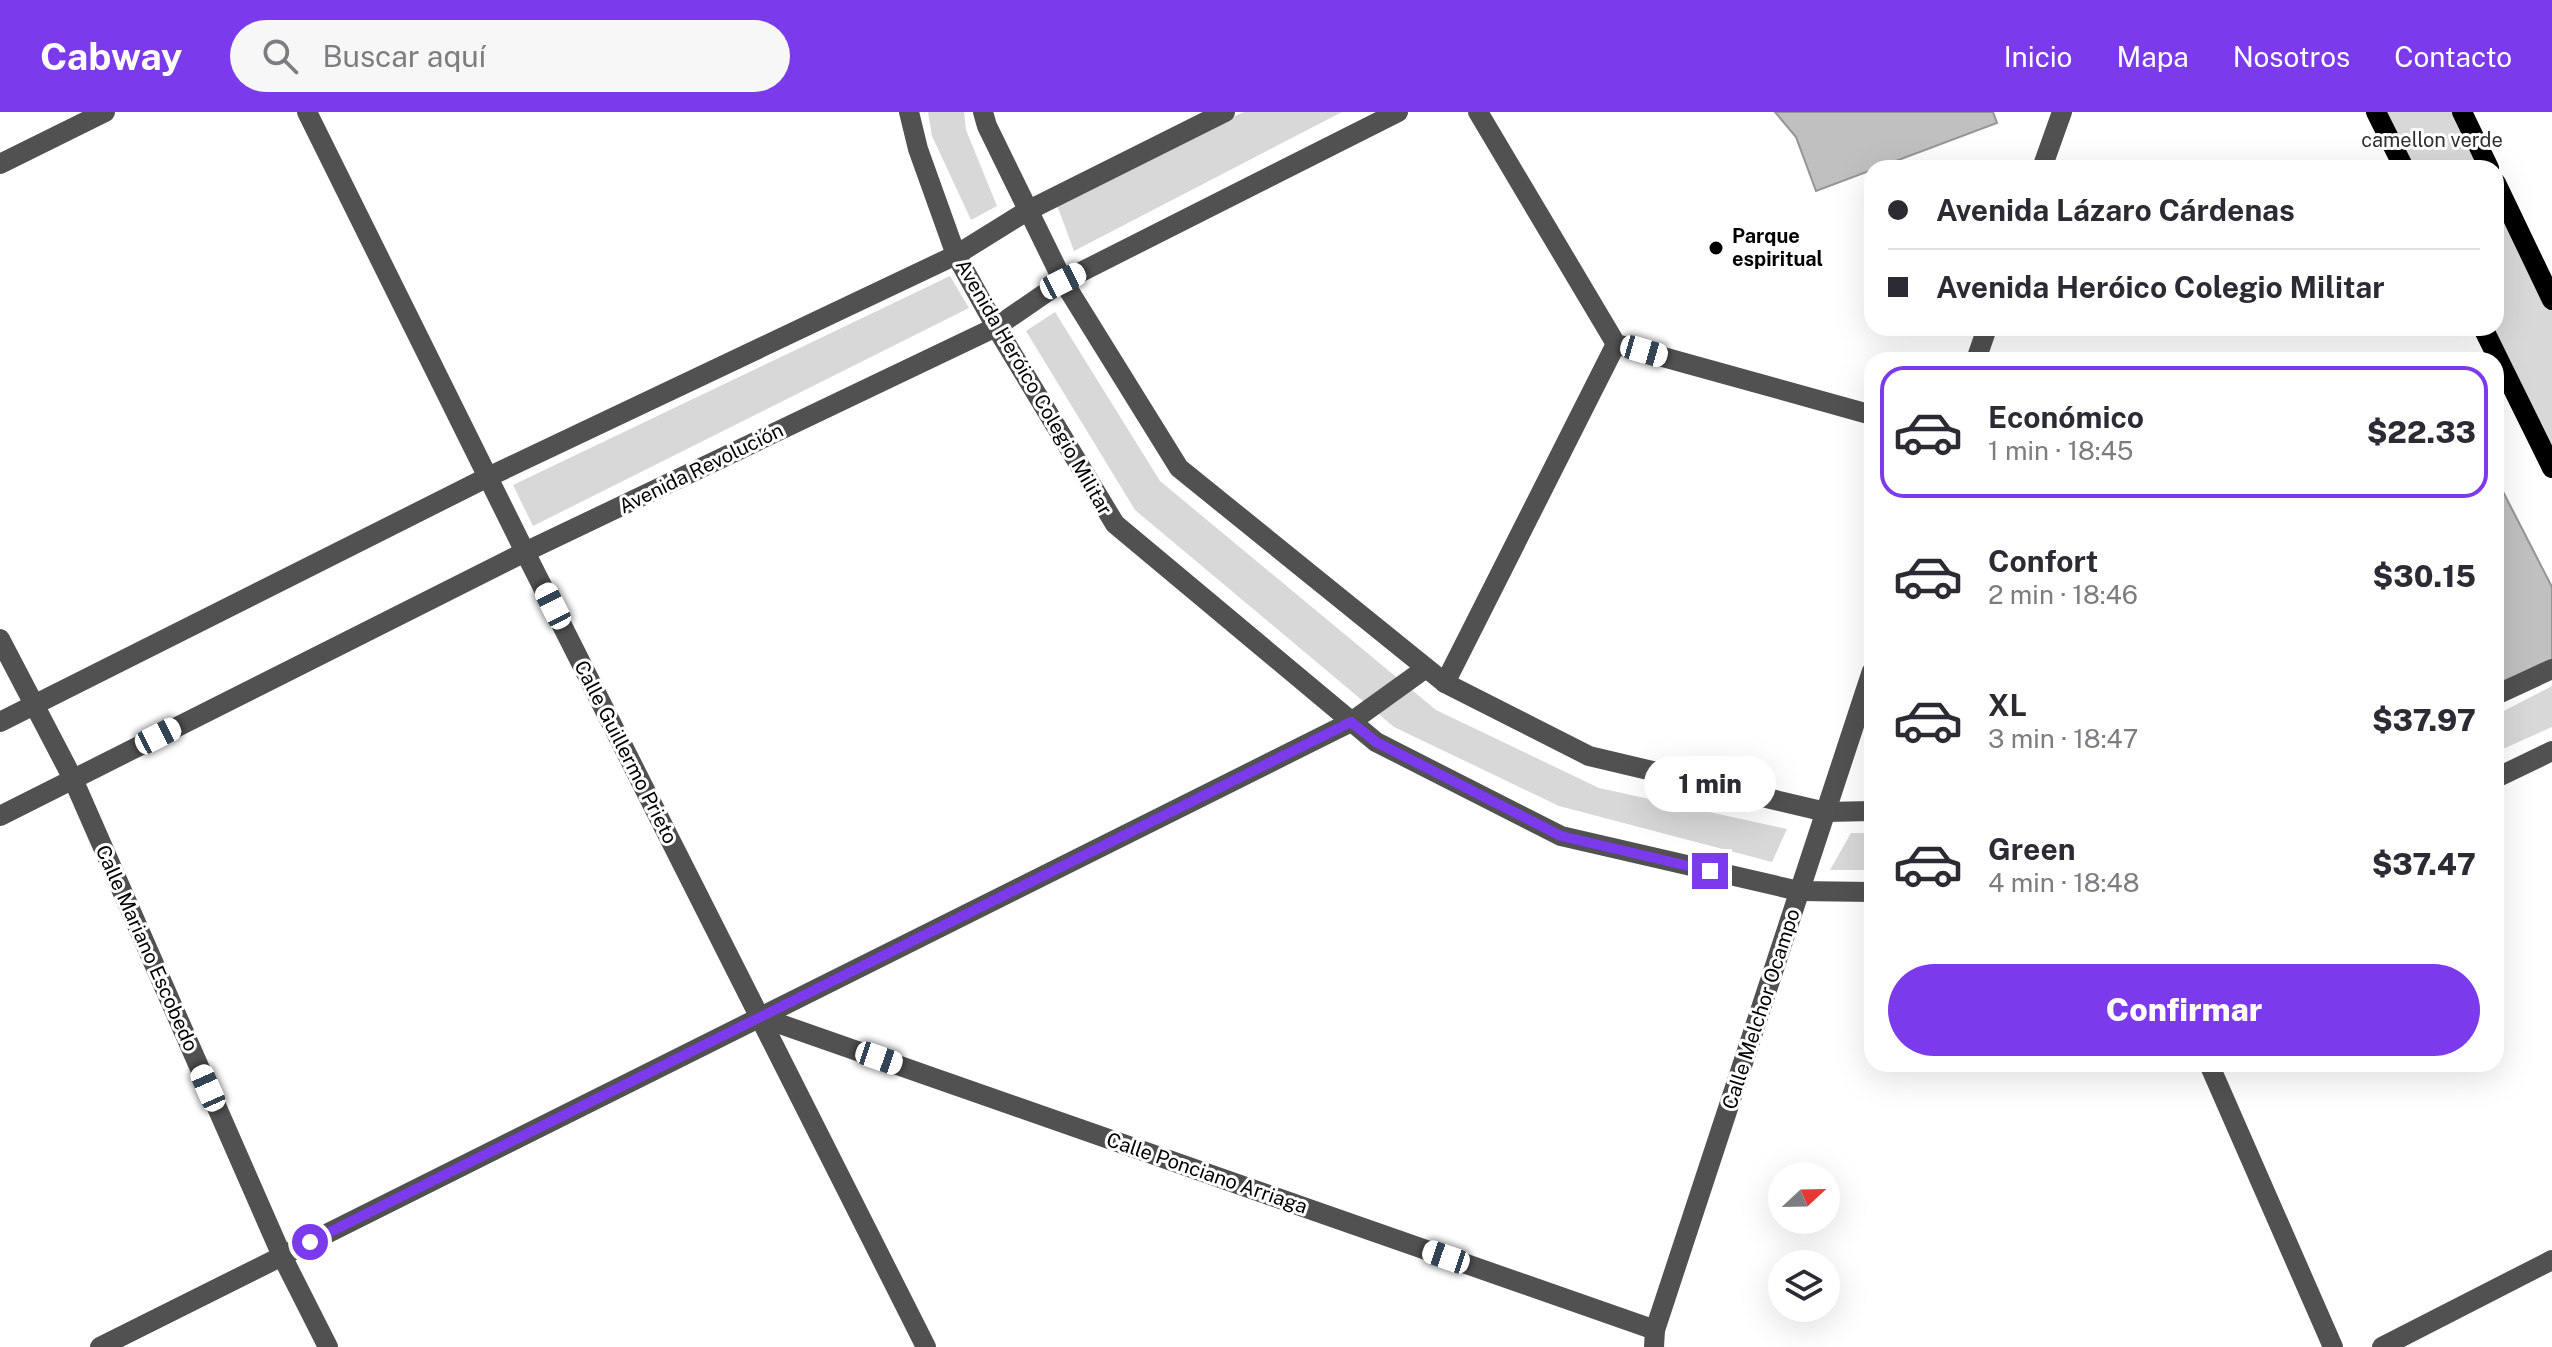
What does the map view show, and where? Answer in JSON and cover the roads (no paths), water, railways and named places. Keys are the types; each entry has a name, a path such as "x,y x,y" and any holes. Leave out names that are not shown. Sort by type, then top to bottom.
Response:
{"main road":[{"path":"2376,112 2400,160"},
{"path":"2462,112 2485,160"},
{"path":"2504,200 2552,300"},
{"path":"2504,371 2552,468"}],"street":[{"path":"0,164 105,112"},
{"name":"Calle Guillermo Prieto","path":"307,112 926,1347"},
{"name":"Avenida Heróico Colegio Militar","path":"909,112 918,149 956,255 1115,524 1351,722 1376,742 1561,836 1799,891 1864,892"},
{"path":"983,112 1027,211 1063,281 1179,468 1426,668 1445,683 1589,756 1826,812 1864,811"},
{"path":"0,722 488,477 956,255 1027,211 1225,112"},
{"name":"Avenida Revolución","path":"0,816 525,552 996,327 1063,281 1398,112"},
{"path":"1478,112 1616,344 1864,413"},
{"path":"2045,160 2062,112"},
{"path":"1445,683 1616,344"},
{"name":"Calle Mariano Escobedo","path":"0,639 73,779 282,1256 328,1347"},
{"path":"100,1347 1351,722 1426,668"},
{"path":"2504,691 2552,669"},
{"name":"Calle Melchor Ocampo","path":"1654,1339 1864,696"},
{"path":"2504,774 2552,751"},
{"name":"Calle Ponciano Arriaga","path":"760,1017 1654,1339"},
{"path":"2213,1072 2333,1347"},
{"path":"2382,1347 2552,1260"}],"place":[{"name":"Parque espiritual","path":"1716,248"}],"park label":[{"name":"camellon verde","path":"2432,140"}]}
